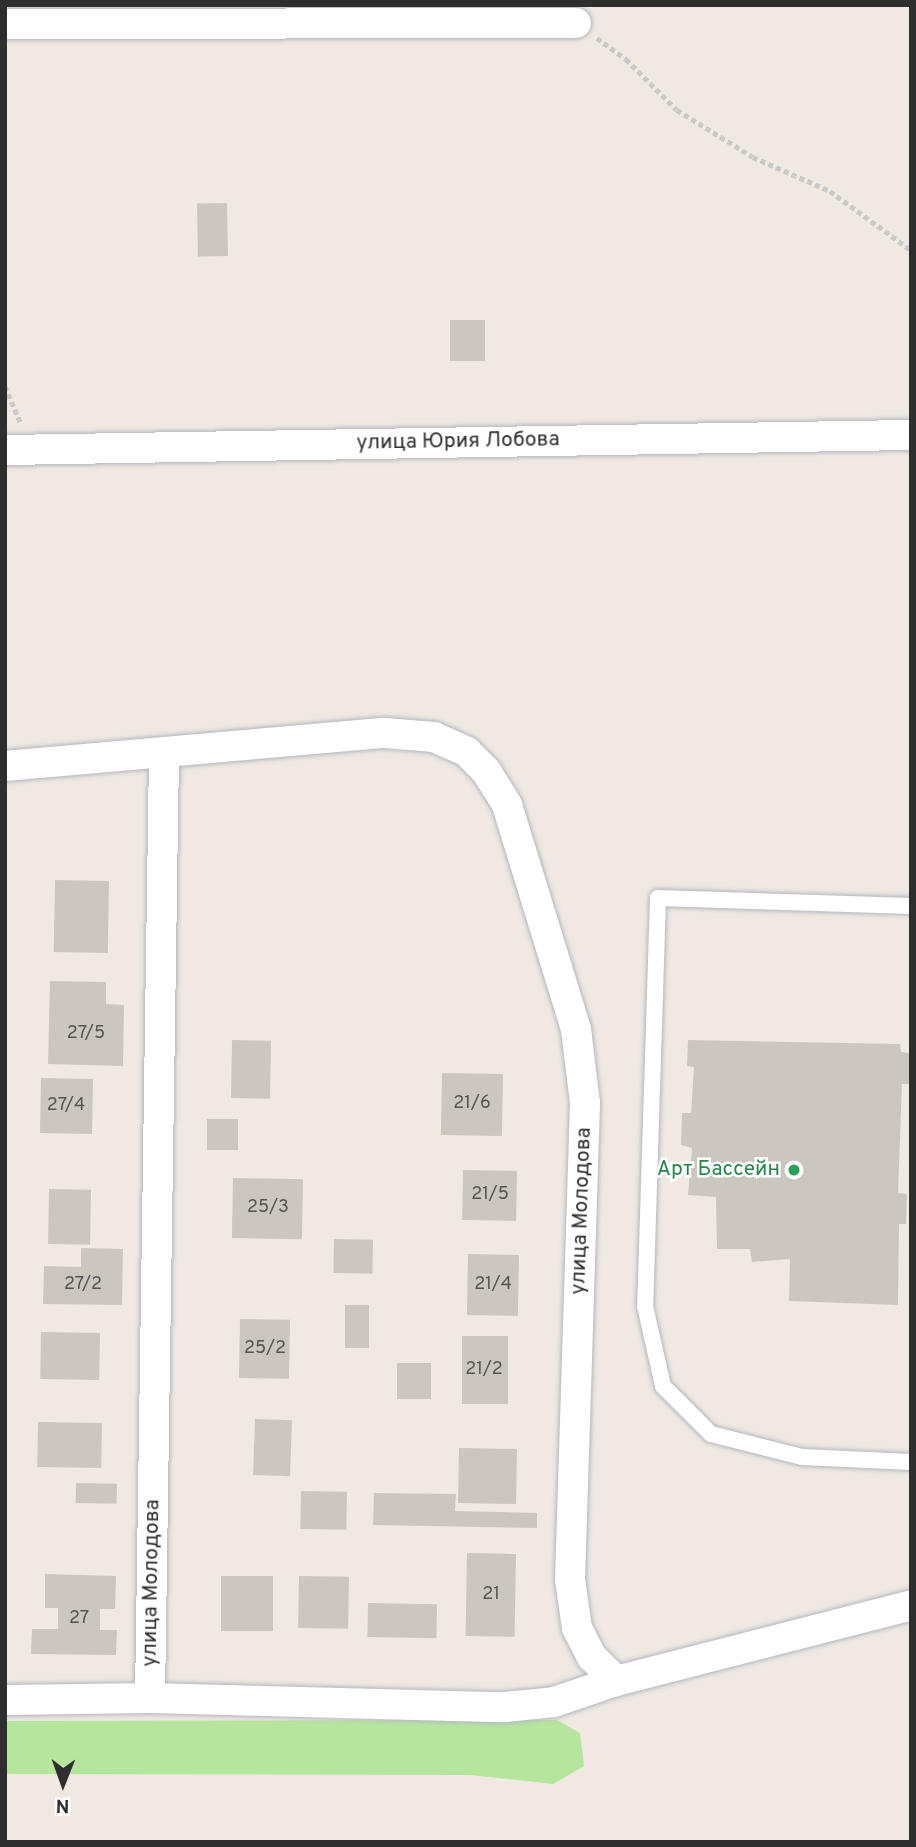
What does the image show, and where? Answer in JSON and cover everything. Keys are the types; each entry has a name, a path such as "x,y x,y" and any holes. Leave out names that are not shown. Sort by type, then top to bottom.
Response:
{"street":[{"path":"5,24 576,23"},
{"name":"улица Юрия Лобова","path":"18,450 911,435"},
{"name":"улица Молодова","path":"150,1698 164,753 385,733 434,737 467,752 486,771 507,805 576,1028 586,1103 570,1579 577,1628 592,1657 616,1681"},
{"path":"5,766 164,753"},
{"path":"5,1700 150,1698 505,1707 554,1702 616,1681 911,1605"}],"lane":[{"path":"911,906 658,898 645,1306 663,1386 711,1434 802,1457 911,1462"}],"path":[{"path":"576,23 626,59 677,110 753,156 830,191 911,250"},
{"path":"5,386 18,450"}],"green space":[{"path":"557,1720 580,1733 584,1766 553,1784 470,1775 5,1774 5,1721"}],"building":[{"path":"227,203 228,256 198,257 197,204"},
{"path":"450,320 485,320 485,361 450,361"},
{"path":"55,880 109,881 108,953 54,952"},
{"path":"50,981 106,982 106,1004 124,1005 123,1066 48,1064"},
{"path":"232,1040 271,1041 270,1099 231,1098"},
{"name":"Арт Бассейн","path":"688,1040 900,1044 901,1052 909,1053 909,1084 902,1084 898,1193 907,1194 906,1224 899,1224 898,1305 789,1301 790,1259 752,1262 750,1249 717,1249 716,1197 688,1195 692,1148 681,1145 682,1113 691,1113 694,1067 687,1066"},
{"path":"442,1073 503,1074 502,1136 441,1135"},
{"path":"41,1078 93,1079 92,1134 40,1133"},
{"path":"207,1119 238,1119 238,1150 207,1150"},
{"path":"463,1170 517,1171 516,1221 462,1220"},
{"path":"233,1178 303,1179 302,1239 232,1238"},
{"path":"49,1189 91,1190 90,1245 48,1244"},
{"path":"334,1239 373,1240 372,1274 333,1273"},
{"path":"81,1248 123,1249 122,1305 43,1304 44,1266 81,1267"},
{"path":"468,1254 519,1255 518,1316 467,1315"},
{"path":"345,1305 369,1305 369,1348 345,1348"},
{"path":"240,1319 290,1320 289,1379 239,1378"},
{"path":"41,1332 100,1333 99,1380 40,1379"},
{"path":"462,1336 508,1336 508,1404 462,1404"},
{"path":"397,1363 431,1363 431,1399 397,1399"},
{"path":"255,1419 292,1420 290,1476 253,1475"},
{"path":"38,1422 102,1423 101,1468 37,1467"},
{"path":"459,1448 517,1449 516,1504 458,1503"},
{"path":"76,1483 117,1484 117,1504 76,1503"},
{"path":"301,1491 347,1492 346,1530 300,1529"},
{"path":"374,1493 456,1494 455,1511 537,1513 537,1528 373,1525"},
{"path":"467,1553 516,1554 515,1637 466,1636"},
{"path":"45,1574 116,1576 115,1609 100,1609 100,1630 117,1630 116,1655 31,1654 32,1629 58,1629 58,1608 45,1608"},
{"path":"221,1576 273,1576 273,1631 221,1631"},
{"path":"299,1576 349,1577 348,1629 298,1628"},
{"path":"368,1603 437,1604 436,1638 367,1637"}],"place":[{"name":"Арт Бассейн","path":"794,1170"}]}
